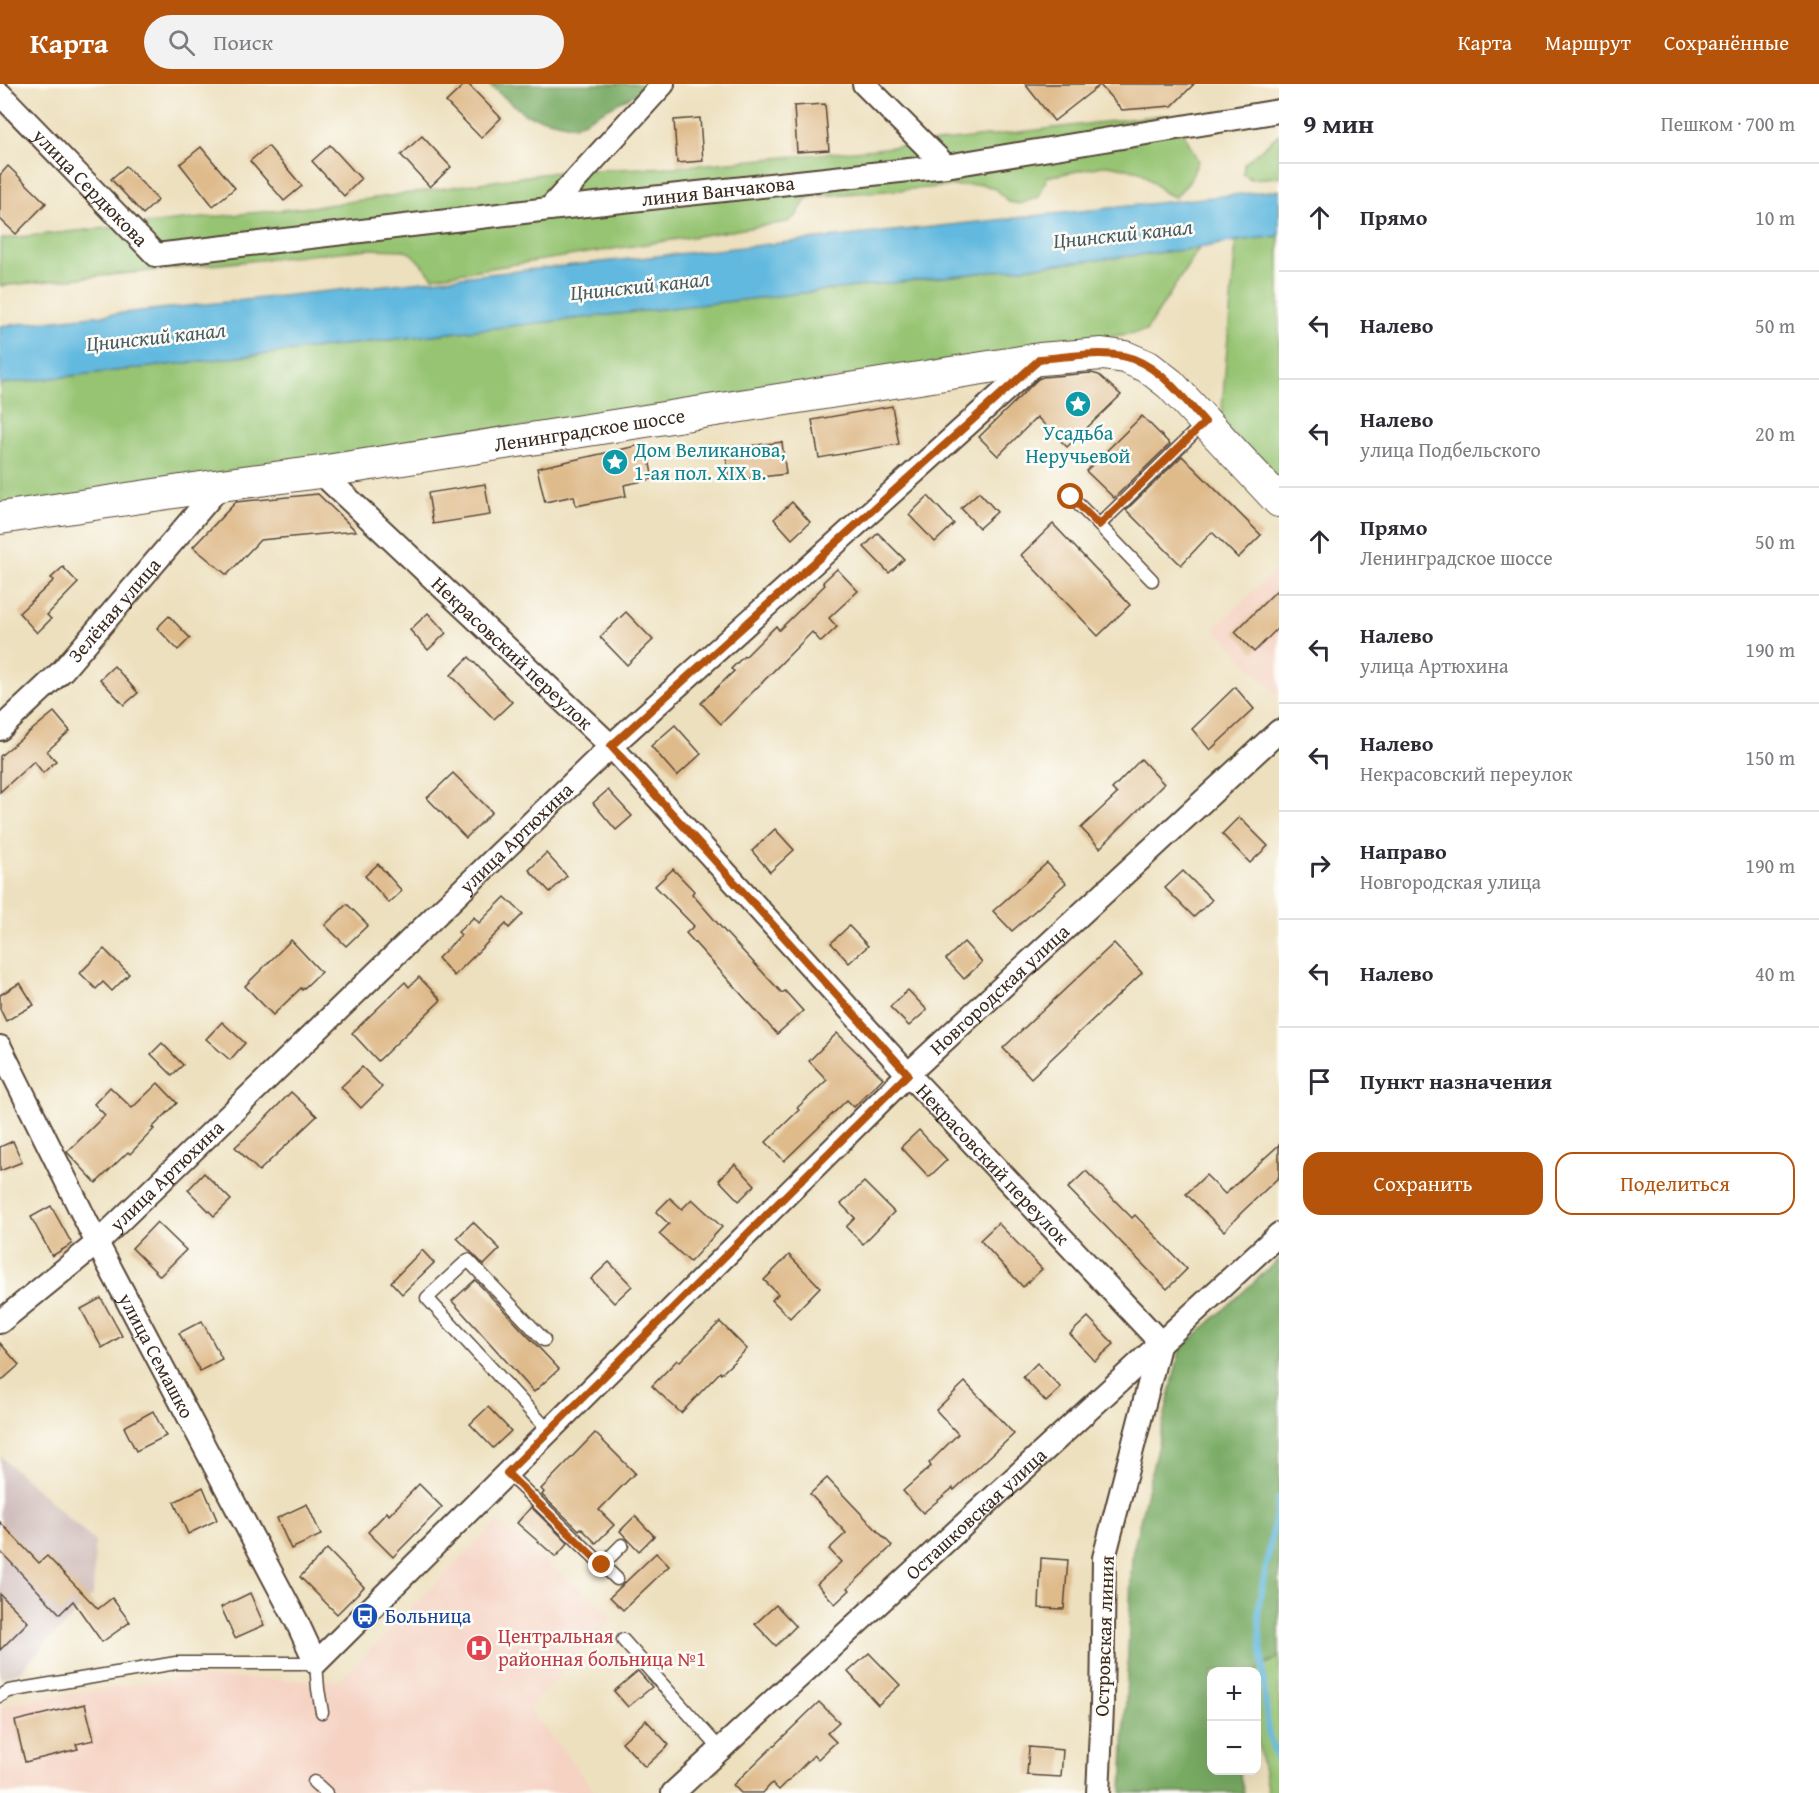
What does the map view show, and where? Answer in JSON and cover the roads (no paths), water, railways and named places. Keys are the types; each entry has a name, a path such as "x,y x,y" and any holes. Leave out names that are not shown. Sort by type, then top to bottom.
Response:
{"street":[{"path":"549,209 663,84"},
{"path":"864,84 945,166"},
{"name":"улица Сердюкова","path":"0,94 156,255"},
{"name":"линия Ванчакова","path":"156,255 945,166 1279,111"},
{"name":"Ленинградское шоссе","path":"0,518 320,472 1040,359 1102,354 1125,357 1148,367 1170,384 1279,501"},
{"name":"улица Артюхина","path":"0,1323 97,1243 611,746 1040,359"},
{"name":"Некрасовский переулок","path":"320,472 611,746 908,1074 1160,1342"},
{"name":"Зелёная улица","path":"0,729 63,670 220,485"},
{"name":"Новгородская улица","path":"316,1663 908,1074 1279,731"},
{"name":"улица Семашко","path":"0,1047 97,1243 296,1620 316,1663"},
{"name":"Осташковская улица","path":"673,1793 1279,1234"},
{"name":"Островская линия","path":"1098,1793 1102,1708 1104,1558 1160,1342"}],"lane":[{"path":"1099,525 1205,422"},
{"path":"1071,497 1152,580"},
{"path":"544,1340 468,1260 428,1298 549,1431"},
{"path":"507,1473 617,1579"},
{"path":"602,1565 622,1545"},
{"path":"623,1640 720,1749"},
{"path":"0,1696 9,1691 176,1663 316,1663 322,1712"},
{"path":"314,1782 326,1793"}],"water":[{"name":"Цнинский канал","path":"1279,190 1279,236 1199,248 0,384 0,326"}],"waterway":[{"path":"1279,1498 1258,1609 1268,1732 1279,1765"}],"place":[{"name":"Усадьба Неручьевой","path":"1078,404"},
{"name":"Дом Великанова, 1-ая пол. XIX в.","path":"615,462"},
{"name":"Больница","path":"365,1616"},
{"name":"Центральная районная больница №1","path":"479,1648"}]}
